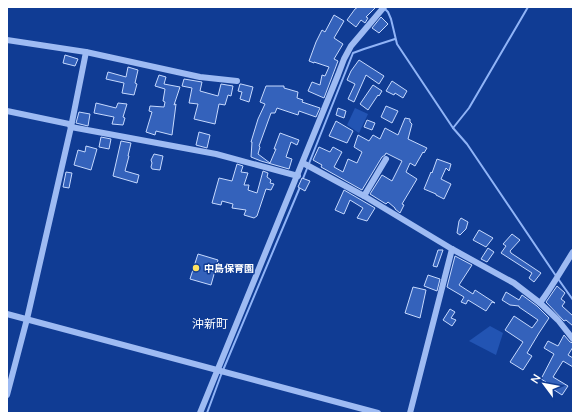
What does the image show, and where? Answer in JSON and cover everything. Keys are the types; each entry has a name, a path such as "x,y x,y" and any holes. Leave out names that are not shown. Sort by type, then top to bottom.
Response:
{"street":[{"path":"200,413 298,176 344,59 351,46 380,9"},
{"path":"7,40 86,52 200,77 237,81"},
{"path":"7,395 27,319 71,127 86,52"},
{"path":"7,111 69,124 71,127 216,154 298,176"},
{"path":"364,196 386,160"},
{"path":"303,163 364,196 452,249 514,283 540,303 558,320 573,338"},
{"path":"410,413 452,249"},
{"path":"540,303 556,281 573,252"},
{"path":"7,314 378,413"}],"shaded area":[{"path":"355,108 368,114 359,133 347,125"},
{"path":"490,326 503,333 496,355 469,341"}],"building":[{"path":"358,7 376,7 366,17 368,18 365,23 361,20 356,27 347,20"},
{"path":"334,15 344,21 334,38 343,44 334,59 338,61 324,98 308,91 312,82 320,85 322,75 325,76 329,67 309,61 322,30 325,32"},
{"path":"381,17 388,24 379,33 372,28"},
{"path":"65,55 78,59 75,66 63,63"},
{"path":"359,60 384,76 379,84 366,75 354,102 348,99 355,84 347,80 351,71"},
{"path":"128,67 138,70 135,83 137,84 134,95 122,93 124,83 106,79 108,72 126,77"},
{"path":"159,75 166,77 164,84 180,87 174,105 176,104 172,135 156,131 155,135 146,132 152,112 149,111 150,106 164,107 165,102 163,101 165,89 155,86"},
{"path":"184,79 202,82 200,91 218,96 221,84 233,86 231,96 228,95 225,105 219,104 215,124 194,119 198,104 189,103 192,88 182,86"},
{"path":"392,81 407,91 403,98 395,93 394,95 386,91"},
{"path":"240,84 253,87 249,102 240,99 242,92 238,91"},
{"path":"373,85 382,91 368,110 360,104"},
{"path":"266,86 284,86 284,88 298,92 297,98 303,100 302,102 320,108 316,117 299,111 298,115 277,108 275,113 271,113 259,146 258,154 270,163 276,149 274,149 280,133 299,140 297,145 291,142 286,157 292,159 289,169 261,161 251,157 251,142 258,119 265,104 260,102"},
{"path":"96,103 116,108 118,103 127,104 123,117 125,118 123,125 112,124 114,117 94,113"},
{"path":"386,106 398,111 392,123 381,117"},
{"path":"338,108 346,111 344,118 336,115"},
{"path":"79,112 90,114 88,126 76,123"},
{"path":"405,118 410,119 412,124 408,139 427,148 415,166 410,163 406,172 417,179 402,204 404,205 400,213 388,202 386,204 370,194 382,175 392,181 402,161 386,153 362,190 321,167 322,165 313,160 319,147 330,152 333,147 342,152 334,167 343,172 348,159 357,163 362,152 354,147 358,135 369,141 373,135 380,139 385,128 398,135"},
{"path":"367,120 375,123 372,130 364,127"},
{"path":"336,121 353,131 347,143 329,136"},
{"path":"199,132 210,135 207,148 196,145"},
{"path":"101,137 111,139 109,149 99,147"},
{"path":"121,141 131,143 125,171 139,175 137,183 113,176"},
{"path":"86,146 97,149 91,170 74,165 78,150 85,152"},
{"path":"154,154 163,156 160,170 152,169 151,167 151,160"},
{"path":"437,159 451,164 449,171 446,168 441,179 451,184 444,199 424,189"},
{"path":"237,164 243,166 241,172 248,173 244,185 249,185 248,190 257,193 263,171 268,173 267,177 271,180 270,183 274,184 271,190 266,189 257,216 254,218 244,215 246,210 232,208 233,204 222,201 221,205 212,203 219,178 232,181"},
{"path":"66,172 72,173 69,188 63,187"},
{"path":"302,178 310,181 305,191 298,187"},
{"path":"344,190 375,208 367,221 357,218 363,208 350,200 344,214 335,210"},
{"path":"461,218 468,222 466,229 460,235 457,233"},
{"path":"479,230 493,238 486,247 473,240"},
{"path":"512,234 520,240 510,251 511,253 541,273 534,282 529,278 532,273 501,253 506,246 503,244"},
{"path":"488,248 494,252 487,262 481,259"},
{"path":"438,250 443,250 437,267 433,266"},
{"path":"198,254 218,260 211,285 190,279"},
{"path":"455,256 472,265 459,285 473,294 475,290 495,303 492,302 486,311 468,300 466,304 461,302 464,297 447,287"},
{"path":"428,275 440,279 437,291 424,286"},
{"path":"557,286 565,293 561,299 565,302 562,306 573,316 573,326 566,320 564,321 546,302"},
{"path":"413,287 426,290 420,318 405,313"},
{"path":"506,292 519,300 522,295 537,306 549,318 527,353 532,356 523,370 510,362 523,342 505,330 514,316 532,328 538,320 519,306 510,305 502,300"},
{"path":"450,309 455,312 451,318 456,320 452,326 443,320"},
{"path":"564,335 570,342 573,343 573,347 568,355 573,358 573,367 563,361 553,377 568,386 562,395 545,384 546,382 541,379 554,354 544,348 548,341 558,346"}],"waterway":[{"path":"453,128 469,108 528,7"},
{"path":"385,9 391,19 397,44 453,128 467,144 573,300"},
{"path":"302,181 353,53 395,39"},
{"path":"207,413 221,375 300,187"}],"place":[{"name":"中島保育園","path":"196,268"}],"district":[{"name":"沖新町","path":"210,323"}]}
